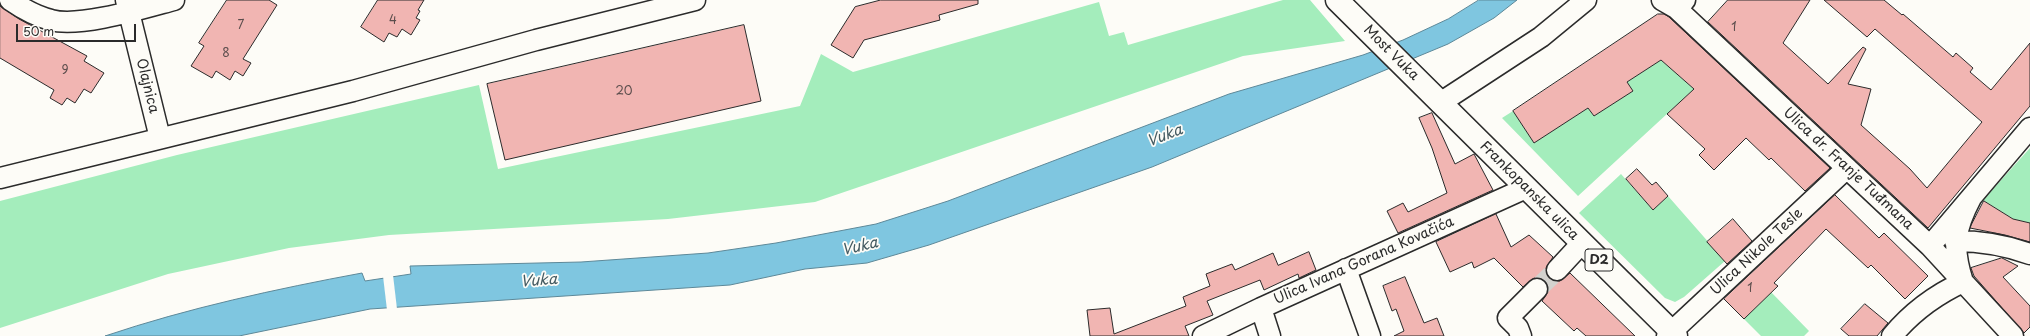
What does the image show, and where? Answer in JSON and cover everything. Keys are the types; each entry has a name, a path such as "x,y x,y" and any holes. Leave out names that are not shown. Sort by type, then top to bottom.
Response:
{"main road":[{"name":"Most Vuka","path":"1337,0 1422,83"},
{"name":"Frankopanska ulica","path":"1422,83 1440,103 1582,243 1671,335"}],"street":[{"path":"10,0 28,12 52,21 74,22 128,6 174,0"},
{"path":"0,178 353,91 536,40 695,0"},
{"path":"1440,103 1541,37 1586,0"},
{"name":"Ulica dr. Franje Tuđmana","path":"1674,3 1930,246 2013,336"},
{"name":"Olajnica","path":"128,6 160,138"},
{"path":"1930,246 2030,128"},
{"name":"Ulica Nikole Tesle","path":"1671,335 1847,168"},
{"name":"Ulica Ivana Gorana Kovačića","path":"1203,336 1346,269 1526,188"},
{"path":"1892,336 1903,322 1931,300 1963,282 1957,264 1955,241 1958,225 1971,198"},
{"path":"1955,241 1977,241 2009,246 2030,254"},
{"path":"1557,270 1582,243"},
{"path":"1346,269 1370,336"},
{"path":"1521,336 1518,328 1508,318 1537,290"},
{"path":"1261,308 1270,336"}],"green space":[{"path":"1283,0 1310,0 1345,41 1243,56 815,202 668,219 389,235 289,248 168,274 0,328 0,201 177,155 479,85 498,169 800,106 821,54 853,72 1099,2 1109,36 1124,32 1128,45"},
{"path":"1661,60 1694,89 1578,196 1502,118 1513,111 1534,143 1588,108 1594,116 1633,91 1627,82"},
{"path":"2030,148 2030,223 2013,219 1983,200"},
{"path":"1621,174 1653,210 1668,196 1725,261 1684,297 1675,302 1665,298 1579,213"},
{"path":"1771,292 1809,331 1804,336 1761,336 1744,319"}],"water":[{"name":"Vuka","path":"1479,0 1517,0 1494,18 1448,44 1152,167 929,245 867,263 805,269 730,285 370,309 239,336 105,336 200,308 297,286 362,273 365,281 411,274 410,266 581,262 708,253 776,243 876,224 948,201 1229,94 1363,55 1403,40 1448,19"}],"pier":[{"path":"393,275 397,309 387,310 383,276"}],"building":[{"path":"227,0 269,0 277,5 243,59 251,63 243,76 235,71 230,80 216,71 212,78 191,66 204,46 199,43"},
{"path":"378,0 424,0 418,10 420,11 416,18 420,20 411,35 402,29 397,37 389,33 384,42 361,27"},
{"path":"881,0 978,0 978,4 939,15 940,20 864,40 853,58 831,45 855,7"},
{"path":"1728,0 1810,0 1783,43 1828,84 1863,47 1866,49 1848,84 1871,89 1861,125 1910,169 1927,188 1982,122 1875,29 1867,37 1824,0 1884,0 1902,15 1903,14 1953,57 1956,53 1973,68 1970,72 1991,90 2030,43 2030,106 1928,228 1708,22"},
{"path":"0,6 19,19 87,56 84,61 104,73 91,93 84,89 75,103 67,98 62,105 50,98 54,90 0,58"},
{"path":"1658,14 1664,14 1669,17 1830,168 1805,191 1771,158 1769,160 1746,138 1714,170 1699,155 1705,149 1667,114 1694,89 1661,60 1627,82 1633,91 1594,116 1588,108 1534,143 1513,111"},
{"path":"744,25 761,101 505,160 487,84"},
{"path":"1432,113 1455,164 1474,154 1493,190 1398,233 1387,211 1403,203 1408,212 1447,193 1432,148 1419,118"},
{"path":"1637,169 1652,185 1656,182 1668,196 1653,210 1626,179"},
{"path":"1835,195 1879,238 1884,233 1928,276 1905,299 1871,265 1868,268 1826,229 1774,283 1778,286 1744,319 1724,299"},
{"path":"1984,201 2013,219 2030,223 2030,242 1970,228"},
{"path":"1496,214 1511,247 1529,235 1553,257 1546,268 1549,278 1554,281 1560,281 1570,273 1635,336 1586,336 1577,328 1574,331 1542,301 1548,292 1548,286 1545,281 1540,278 1534,278 1523,287 1494,258 1474,268 1472,262 1450,272 1436,242"},
{"path":"1733,219 1752,241 1727,264 1707,242"},
{"path":"1309,252 1316,270 1299,278 1298,274 1264,290 1260,280 1207,301 1213,315 1185,326 1189,336 1090,336 1087,310 1110,308 1114,334 1186,306 1183,297 1210,286 1206,274 1232,264 1235,270 1273,253 1278,265"},
{"path":"2002,258 2018,266 2003,277 2030,306 2030,327 2024,333 1974,276 1971,268"},
{"path":"1405,277 1424,323 1437,318 1444,336 1394,336 1404,331 1396,309 1392,311 1383,286"},
{"path":"1865,304 1888,323 1877,336 1849,336 1841,329"}],"tunnel":[{"path":"1537,289 1557,270"}]}
